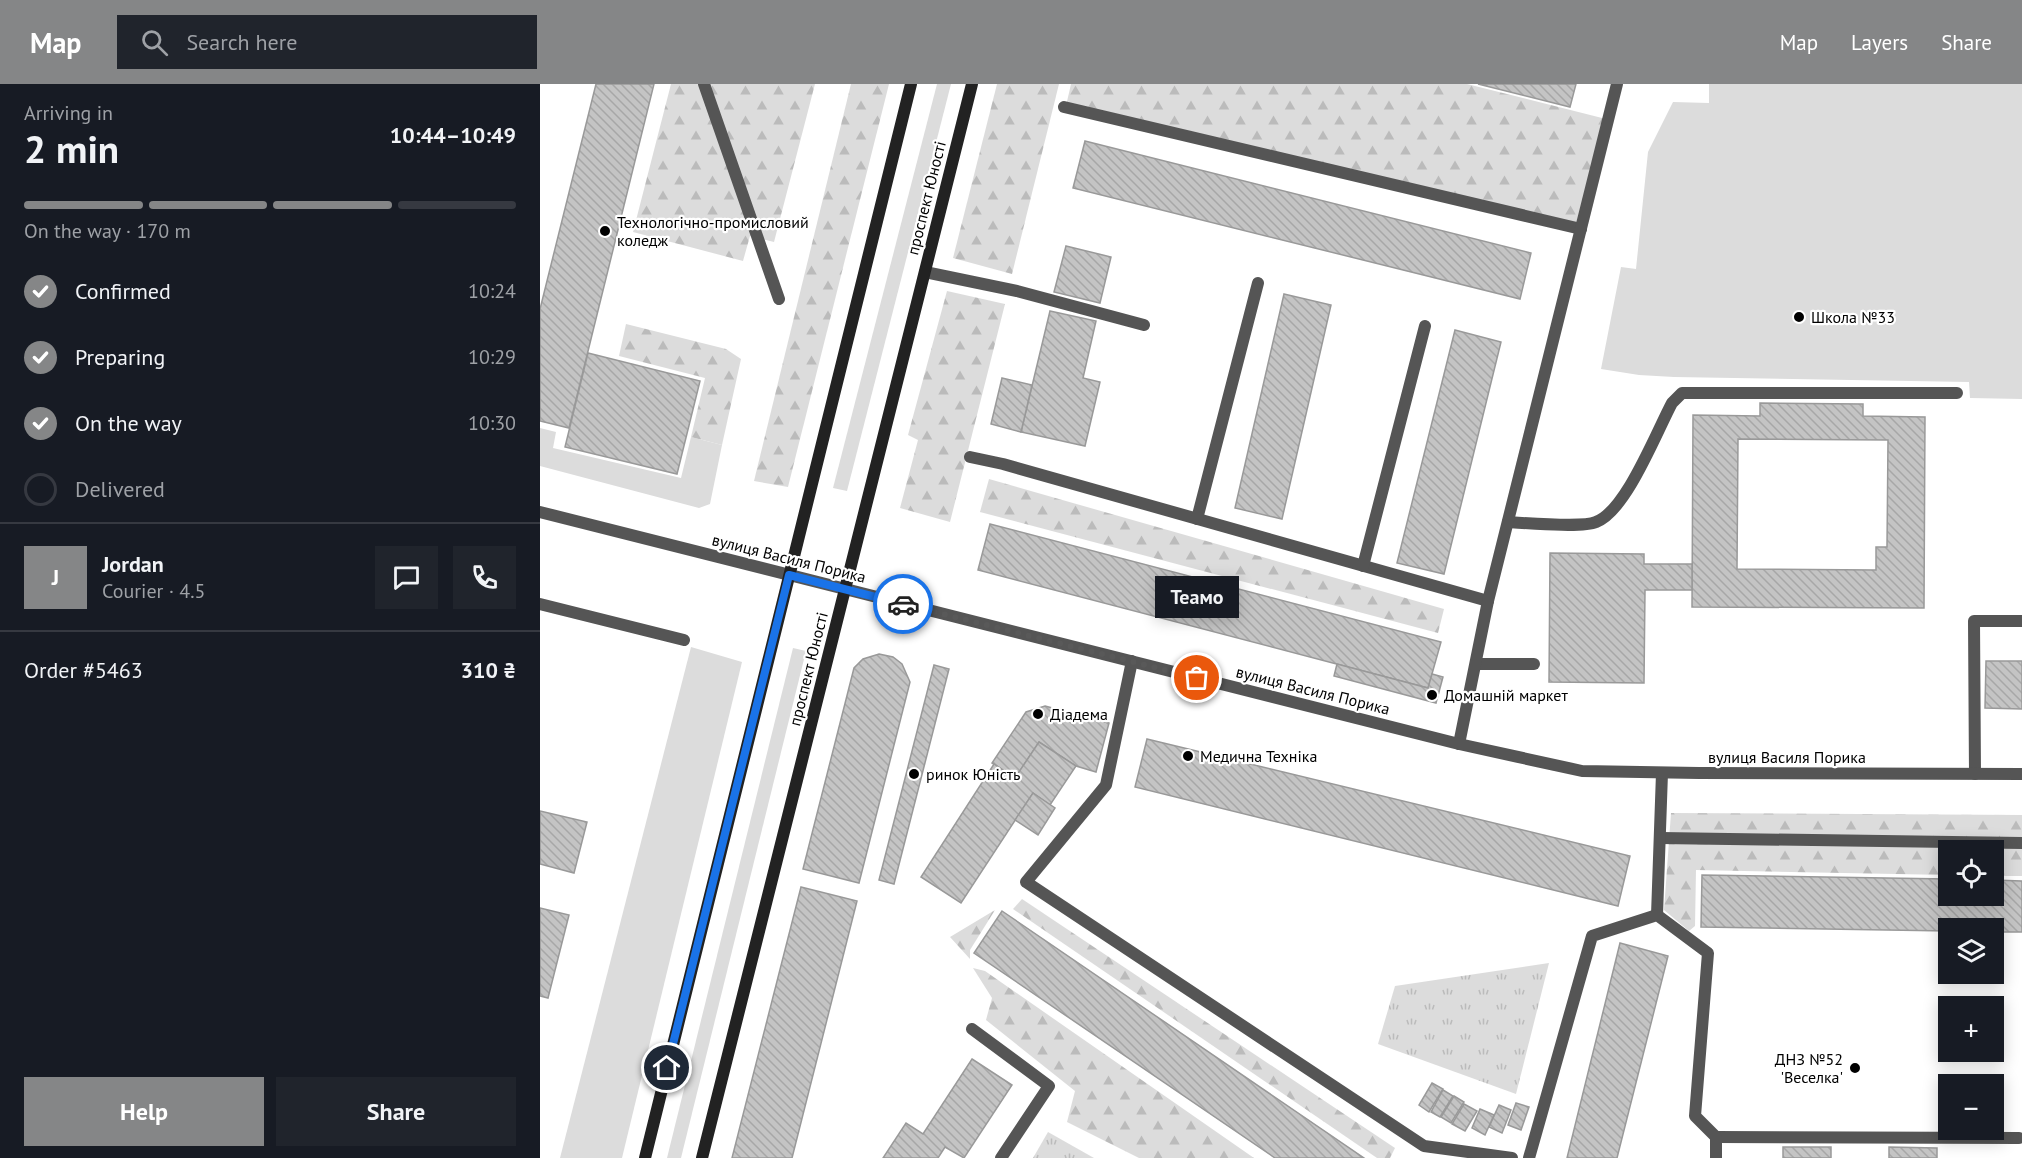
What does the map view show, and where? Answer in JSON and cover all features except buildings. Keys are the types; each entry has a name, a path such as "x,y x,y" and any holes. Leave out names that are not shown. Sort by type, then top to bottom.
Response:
{"main road":[{"path":"645,1158 911,84"},
{"name":"проспект Юності","path":"702,1158 972,84"}],"street":[{"path":"704,84 779,299"},
{"path":"1459,744 1488,601 1617,84"},
{"path":"1064,107 1581,229"},
{"path":"925,272 1017,291 1144,325"},
{"path":"1197,519 1258,283"},
{"path":"1363,566 1425,326"},
{"path":"1508,522 1589,524 1609,516 1626,492 1672,403 1682,393 1957,393"},
{"path":"970,457 1003,464 1488,601"},
{"name":"вулиця Василя Порика","path":"540,512 1459,744 1582,771 2022,774"},
{"path":"540,604 684,640"},
{"path":"1974,774 1974,621 2022,621"},
{"path":"1132,661 1106,785 1026,882 1424,1146 1512,1158"},
{"path":"1476,664 1534,664"},
{"path":"1657,915 1662,773"},
{"path":"1661,837 2022,843"},
{"path":"1657,915 1708,954 1695,1116 1716,1137 2019,1138"},
{"path":"1529,1158 1592,936 1657,915"},
{"path":"972,1029 1049,1086 1001,1158"},
{"path":"1716,1137 1716,1158"},
{"path":"1418,1158 1424,1146"}],"green space":[{"path":"671,84 815,84 774,242 750,236 743,261 633,232"},
{"path":"851,84 889,84 788,487 754,481"},
{"path":"937,84 951,84 847,491 833,488"},
{"path":"997,84 1059,84 1012,274 953,258"},
{"path":"1071,84 1467,84 1606,119 1580,226 1066,106"},
{"path":"1709,84 2022,84 2022,399 1970,398 1969,382 1674,377 1639,375 1601,369 1621,267 1636,269 1648,152 1673,102 1709,103"},
{"path":"947,291 1005,304 950,522 900,508 918,440 908,435"},
{"path":"626,324 726,349 741,359 722,445 691,437 705,378 619,356"},
{"path":"540,428 556,432 553,448 681,478 691,437 722,445 710,504 699,508 540,466"},
{"path":"989,479 1444,609 1438,633 980,512"},
{"path":"691,647 742,662 622,1158 560,1158"},
{"path":"793,648 806,651 681,1158 667,1158"},
{"path":"1671,813 2022,815 2022,876 2004,876 2004,840 1938,840 1938,875 1696,870 1695,926 1689,931 1664,910"},
{"path":"1022,899 1395,1148 1390,1158 1377,1158 1013,909"},
{"path":"995,910 970,950 970,959 950,937"},
{"path":"1549,963 1516,1094 1378,1044 1395,986"},
{"path":"973,968 985,971 1254,1158 1139,1158 1067,1122 1075,1091 986,1020 992,998"},
{"path":"1048,1132 1094,1158 1033,1158"}],"way so far":[{"path":"903,604 1197,678"}],"place":[{"name":"Технологічно-промисловий коледж","path":"605,231"},
{"name":"Школа №33","path":"1799,317"},
{"name":"Теамо","path":"1197,678"},
{"name":"Домашній маркет","path":"1432,695"},
{"name":"Діадема","path":"1038,714"},
{"name":"Медична Техніка","path":"1188,756"},
{"name":"ринок Юність","path":"914,774"},
{"name":"ДНЗ №52 'Веселка'","path":"1855,1068"}],"route":[{"path":"667,1068 789,575 903,604"}]}
